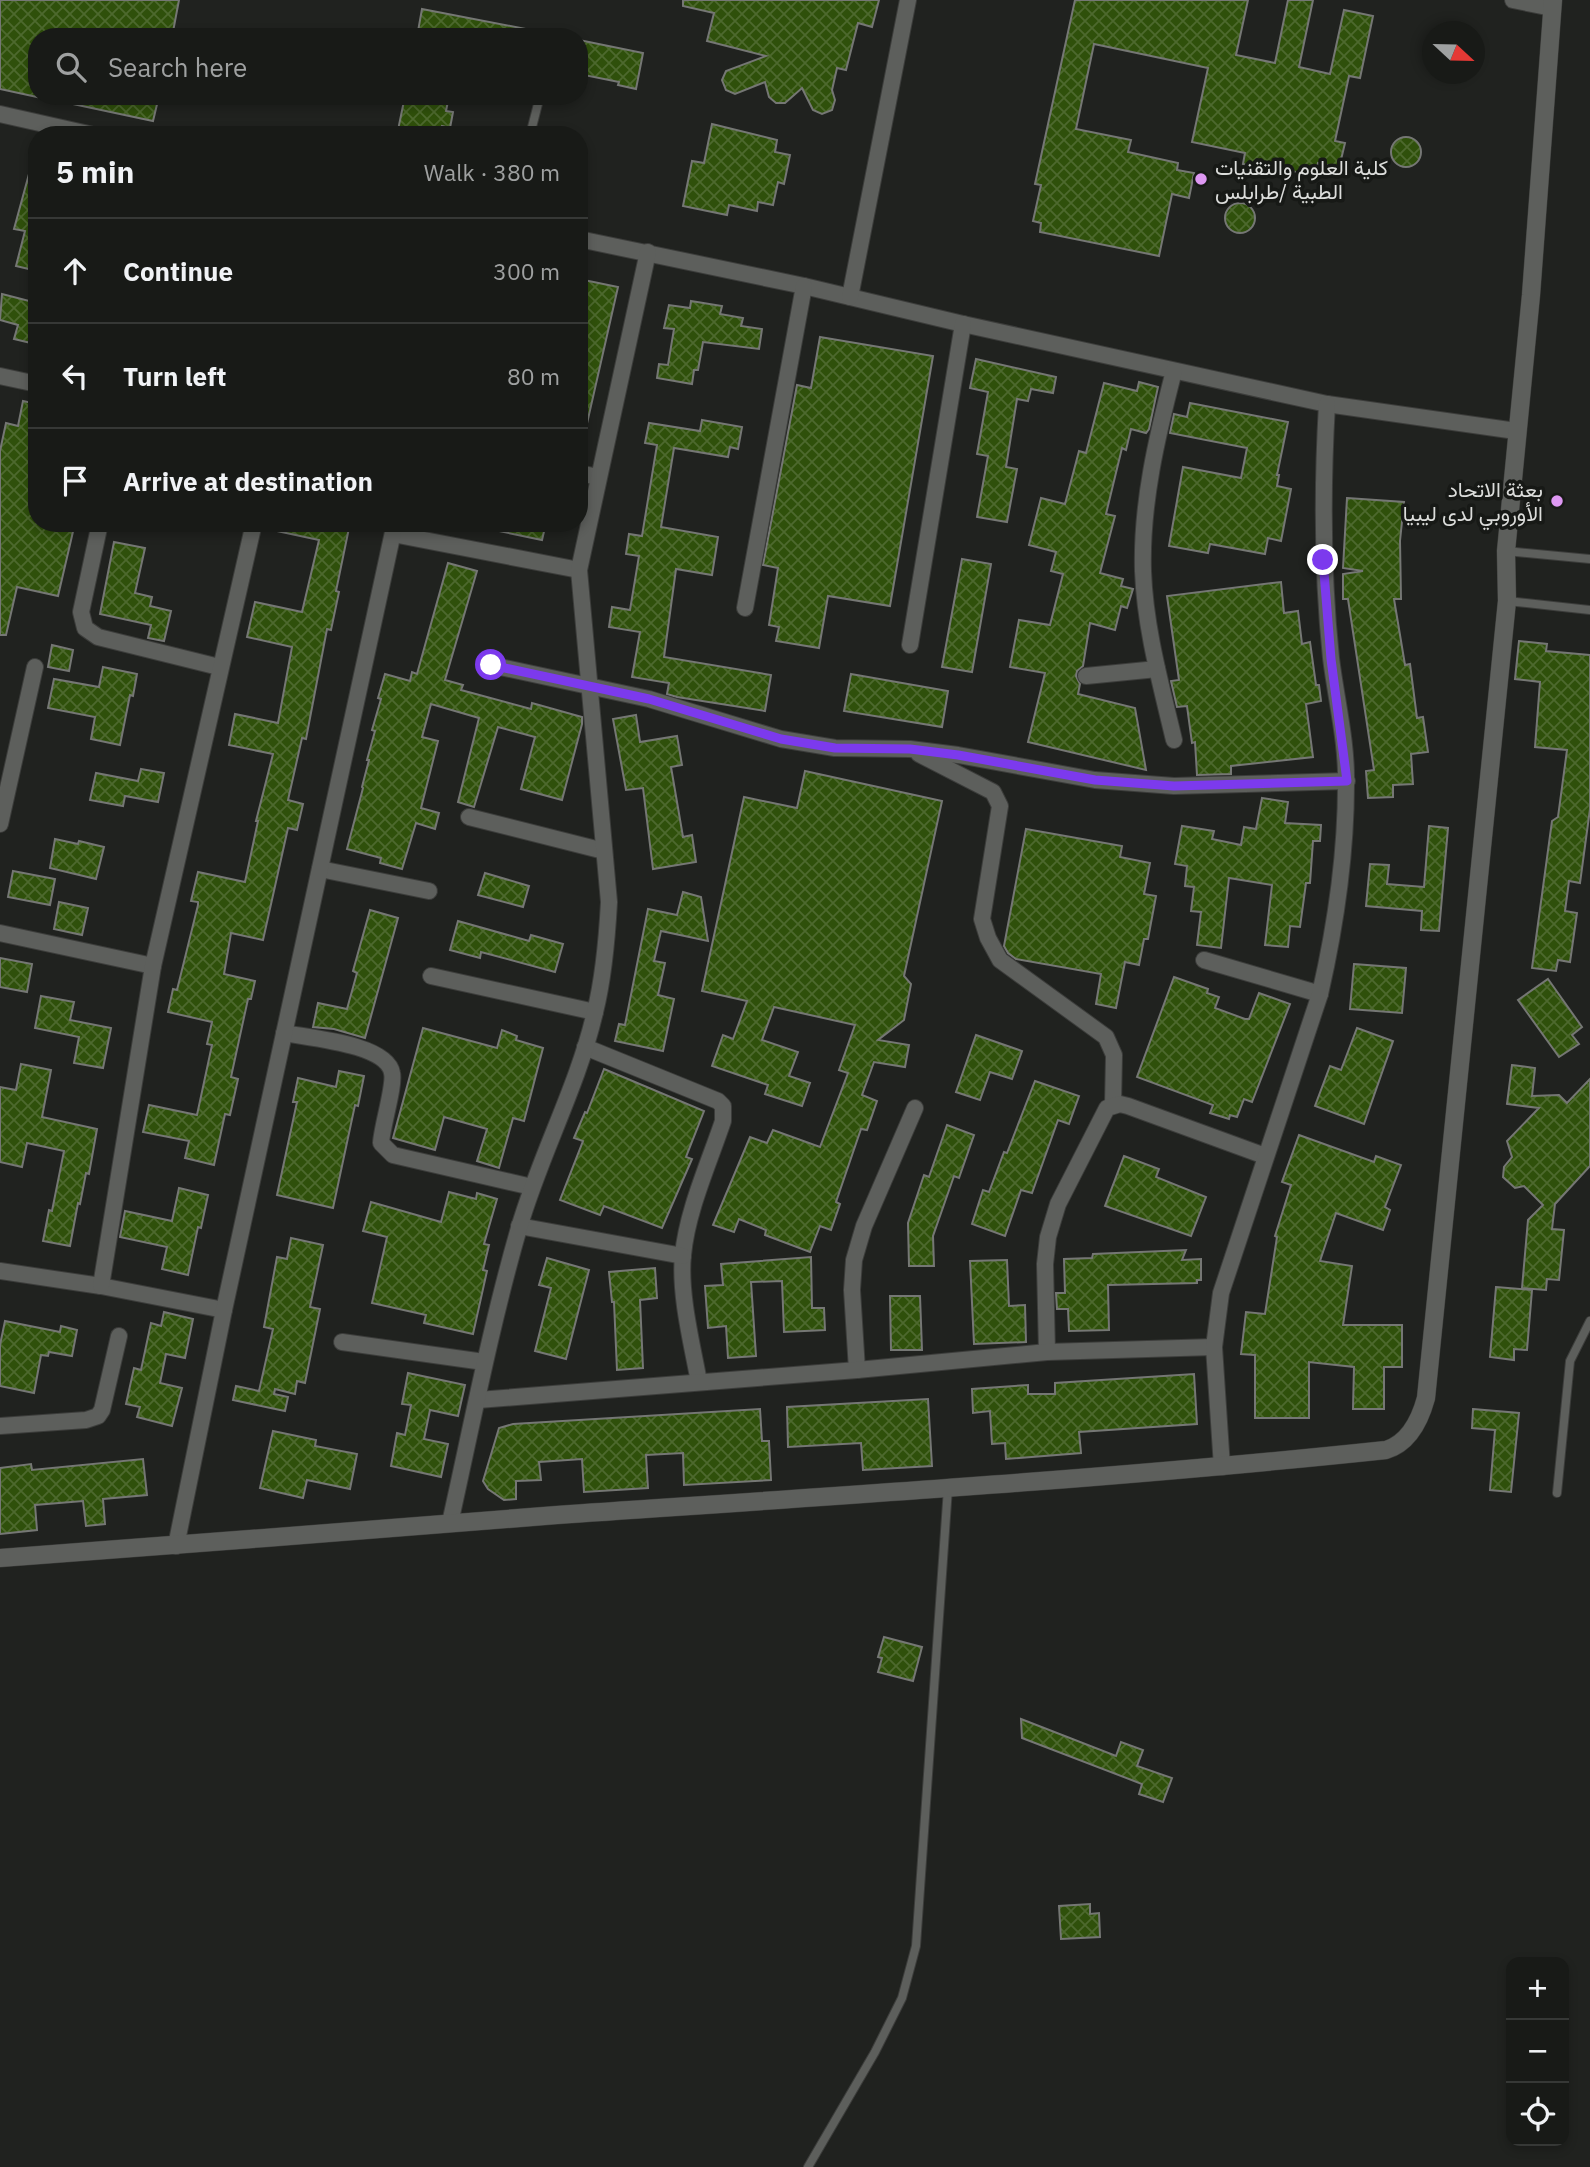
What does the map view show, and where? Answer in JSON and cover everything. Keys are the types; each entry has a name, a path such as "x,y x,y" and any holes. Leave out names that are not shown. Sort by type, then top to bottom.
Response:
{"street":[{"path":"850,297 908,0"},
{"path":"0,1558 1222,1467 1386,1450 1396,1447 1409,1435 1422,1414 1436,1311 1507,601 1506,551 1531,295 1552,4 1513,0"},
{"path":"0,114 53,126"},
{"path":"588,241 804,286 1327,404 1516,431"},
{"path":"588,526 648,252"},
{"path":"745,608 804,286"},
{"path":"911,645 963,324"},
{"path":"1174,371 1157,433 1147,505 1143,571 1157,669 1174,740"},
{"path":"0,377 28,382"},
{"path":"1222,1467 1214,1347 1221,1293 1320,994 1342,870 1347,781 1331,659 1323,560 1322,489 1327,404"},
{"path":"588,475 598,477"},
{"path":"98,532 81,612 85,628 98,637 219,667"},
{"path":"101,1286 153,966 252,532"},
{"path":"176,1546 224,1310 393,532"},
{"path":"408,532 579,570"},
{"path":"450,1523 478,1401 484,1362 519,1226 585,1047 606,954 609,902 579,570 587,532"},
{"path":"491,665 649,699 781,739 835,748 910,749 1095,780 1174,786 1347,781"},
{"path":"0,824 34,667"},
{"path":"1086,676 1157,669"},
{"path":"910,749 993,792 1000,806 982,919 988,938 1000,960 1106,1037 1114,1055 1113,1105"},
{"path":"469,817 604,851"},
{"path":"320,869 429,891"},
{"path":"0,933 153,966"},
{"path":"1204,960 1320,994"},
{"path":"431,976 595,1012"},
{"path":"284,1033 362,1048 385,1059 393,1074 381,1143 393,1155 533,1187"},
{"path":"585,1047 718,1101 723,1106 723,1121 689,1224 683,1256 689,1327 699,1382"},
{"path":"1047,1352 1045,1264 1048,1237 1058,1204 1107,1108 1113,1105 1128,1107 1265,1156"},
{"path":"857,1370 852,1290 854,1260 863,1226 915,1108"},
{"path":"519,1226 683,1256"},
{"path":"0,1271 101,1286 224,1310"},
{"path":"0,1426 86,1420 98,1416 102,1410 119,1336"},
{"path":"342,1342 484,1362"},
{"path":"478,1401 1047,1352 1214,1347"}],"lane":[{"path":"532,126 538,105"},
{"path":"1506,551 1590,559"},
{"path":"1507,601 1590,610"},
{"path":"1557,1493 1570,1361 1590,1321"},
{"path":"808,2167 875,2052 902,1998 916,1946 948,1488"}],"building":[{"path":"0,0 179,0 174,28 28,28 28,95 0,89"},
{"path":"683,0 879,0 872,27 858,23 846,70 837,68 832,90 835,100 832,110 822,114 813,110 802,88 785,103 776,103 769,97 765,82 735,94 726,90 722,80 726,71 766,56 707,41 714,13 683,6"},
{"path":"1075,0 1248,0 1236,55 1275,63 1288,0 1313,0 1299,67 1330,74 1344,10 1373,16 1360,78 1349,76 1335,141 1345,143 1339,168 1318,163 1315,176 1272,167 1272,170 1243,164 1245,153 1192,142 1208,68 1094,44 1076,129 1131,140 1128,152 1178,163 1177,170 1194,173 1189,198 1172,194 1159,256 1040,232 1041,223 1033,221 1041,185 1035,184"},
{"path":"422,9 521,28 419,28"},
{"path":"588,42 643,53 636,89 618,85 619,82 588,76"},
{"path":"77,105 157,105 153,121"},
{"path":"403,105 447,105 446,111 453,112 450,126 399,126"},
{"path":"712,124 777,140 775,152 790,155 784,184 778,182 773,205 758,202 757,211 729,205 727,215 683,206 692,161 704,163"},
{"path":"1406,137 1417,141 1421,152 1417,163 1406,167 1395,163 1391,152 1395,141"},
{"path":"28,178 28,269 16,266 25,231 14,229"},
{"path":"1240,203 1251,207 1255,218 1251,229 1240,233 1229,229 1225,218 1229,207"},
{"path":"588,281 618,287 588,419"},
{"path":"2,294 28,301 28,342 14,339 18,325 0,320"},
{"path":"691,301 722,306 720,314 743,318 741,326 762,329 759,349 703,342 698,370 694,370 692,384 657,378 659,364 668,365 674,329 664,328 669,305 690,308"},
{"path":"820,337 933,356 890,606 828,596 819,648 776,641 779,627 769,625 778,568 763,565 797,385 811,388"},
{"path":"976,359 1056,377 1053,393 1031,389 1028,401 1017,399 1006,467 1017,469 1007,522 977,517 988,456 977,454 988,392 970,388"},
{"path":"1139,382 1158,387 1149,429 1146,433 1131,429 1126,450 1122,448 1106,514 1115,516 1100,573 1123,579 1121,586 1133,589 1127,608 1121,606 1115,630 1090,623 1083,666 1076,676 1080,684 1078,694 1135,708 1146,770 1028,742 1045,673 1010,667 1019,620 1050,625 1063,574 1051,571 1056,552 1029,545 1041,498 1065,504 1079,451 1086,453 1104,383 1137,391"},
{"path":"23,401 28,402 28,532 73,532 58,596 17,587 6,635 0,635 0,451 6,423 18,426"},
{"path":"1190,403 1288,422 1277,486 1291,489 1281,541 1268,538 1265,554 1210,544 1208,553 1169,546 1183,467 1241,478 1247,448 1170,433 1174,414 1187,417"},
{"path":"702,420 742,427 738,449 730,447 728,457 674,448 661,527 718,537 712,575 676,569 664,657 771,675 765,711 677,697 667,694 669,683 632,677 640,632 609,627 612,607 630,610 639,556 626,554 629,534 642,536 657,445 645,443 649,423 700,431"},
{"path":"1347,498 1404,502 1400,541 1401,599 1394,599 1405,665 1410,664 1417,718 1423,717 1428,752 1411,754 1413,784 1393,785 1393,797 1368,798 1366,771 1374,770 1348,599 1343,599 1343,574 1363,571 1343,568"},
{"path":"281,532 348,532 331,630 327,629 306,739 302,738 288,800 303,804 297,830 288,828 263,940 231,933 224,974 255,981 251,999 248,999 231,1077 238,1079 230,1115 225,1114 214,1165 185,1158 189,1141 143,1132 149,1105 197,1115 212,1045 207,1044 212,1022 168,1012 173,989 177,990 198,905 198,902 191,901 198,872 245,882 256,821 273,754 229,745 235,714 278,723 292,647 247,637 255,602 302,612 319,540"},
{"path":"504,532 544,532 542,540"},
{"path":"114,542 145,548 135,593 152,597 150,606 171,611 164,641 148,638 151,625 100,614"},
{"path":"962,559 991,564 972,672 942,667"},
{"path":"448,563 477,571 445,680 463,685 461,690 531,709 532,703 582,717 582,724 562,800 521,789 535,737 498,727 474,807 458,802 479,718 431,704 422,737 438,741 421,808 439,813 435,829 416,823 402,869 380,863 381,858 347,849 363,788 375,731 372,730 381,699 378,698 385,674 410,681 412,672 417,674"},
{"path":"1281,582 1284,613 1298,611 1302,644 1310,642 1316,685 1319,685 1321,701 1306,704 1313,757 1231,766 1231,774 1197,775 1195,742 1192,743 1187,706 1177,707 1171,681 1179,680 1167,596"},
{"path":"1519,641 1547,644 1546,651 1590,655 1590,809 1580,883 1569,881 1565,911 1577,913 1570,962 1558,960 1556,971 1532,968 1552,821 1558,817 1567,750 1535,747 1540,682 1515,679"},
{"path":"52,645 73,650 69,671 48,667"},
{"path":"103,667 137,674 120,745 91,739 95,717 48,708 54,679 99,687"},
{"path":"851,674 948,691 942,727 844,711"},
{"path":"636,715 640,742 677,736 682,765 671,767 683,837 692,835 696,862 653,869 643,788 626,790 613,719"},
{"path":"141,769 164,773 158,802 125,796 123,806 90,800 96,773 138,781"},
{"path":"805,771 942,801 904,976 911,984 904,1020 878,1040 909,1045 905,1067 874,1062 862,1095 877,1101 867,1130 861,1129 836,1202 840,1204 831,1230 820,1226 810,1252 765,1235 766,1230 739,1219 734,1232 713,1225 750,1137 767,1143 773,1130 820,1147 848,1073 839,1070 855,1025 774,1007 762,1040 798,1052 789,1076 810,1083 802,1106 765,1094 768,1085 712,1066 723,1035 733,1039 747,1001 702,991 744,797 797,808"},
{"path":"1262,798 1288,802 1285,823 1321,825 1320,841 1313,841 1310,883 1306,883 1300,927 1290,926 1288,947 1265,945 1272,885 1229,878 1221,948 1197,945 1201,912 1191,911 1194,887 1185,886 1187,866 1175,864 1182,826 1214,831 1212,839 1241,845 1244,827 1256,829"},
{"path":"1429,826 1448,828 1439,931 1421,930 1422,911 1366,906 1370,864 1389,865 1387,884 1424,887"},
{"path":"1026,829 1122,846 1120,857 1150,863 1144,894 1156,896 1148,939 1144,939 1139,965 1125,962 1116,1008 1096,1004 1101,974 1016,959 1004,946"},
{"path":"55,839 104,847 96,879 50,868"},
{"path":"13,871 55,879 50,905 8,897"},
{"path":"485,873 529,886 523,907 478,895"},
{"path":"683,892 701,897 708,941 661,931 654,961 665,963 658,995 674,999 663,1051 615,1041 619,1024 625,1025 648,909 677,915"},
{"path":"59,902 88,908 82,935 54,929"},
{"path":"370,910 398,918 365,1038 334,1029 313,1027 318,1003 347,1009 357,973 353,971"},
{"path":"458,921 529,941 531,935 563,944 555,972 481,952 480,958 450,950"},
{"path":"0,958 32,964 27,992 0,987"},
{"path":"1354,964 1406,968 1402,1013 1350,1009"},
{"path":"1174,977 1208,989 1207,993 1219,997 1215,1008 1245,1019 1249,1019 1259,993 1290,1004 1252,1102 1244,1099 1237,1117 1230,1115 1229,1119 1210,1113 1213,1105 1137,1077"},
{"path":"1548,979 1582,1027 1572,1035 1579,1044 1559,1057 1518,1000"},
{"path":"41,996 74,1002 70,1020 111,1028 103,1068 74,1063 79,1037 35,1028"},
{"path":"423,1028 497,1048 502,1030 517,1036 516,1040 543,1048 524,1121 513,1118 499,1168 477,1161 487,1129 444,1117 435,1150 393,1138"},
{"path":"1357,1028 1393,1041 1364,1124 1315,1106 1330,1066 1341,1070"},
{"path":"976,1035 1022,1051 1012,1079 990,1072 980,1100 956,1092"},
{"path":"21,1064 51,1070 42,1117 97,1129 89,1174 86,1173 80,1204 78,1203 70,1246 43,1241 64,1151 27,1143 22,1167 0,1162 0,1087 16,1090"},
{"path":"1512,1065 1535,1068 1532,1096 1559,1095 1567,1103 1590,1079 1590,1166 1555,1204 1552,1229 1564,1230 1559,1280 1547,1279 1546,1290 1522,1288 1528,1220 1543,1205 1524,1186 1515,1188 1503,1177 1504,1167 1512,1157 1507,1141 1539,1108 1507,1104"},
{"path":"604,1069 704,1111 686,1157 692,1159 662,1228 604,1206 600,1215 560,1200 583,1141 574,1138"},
{"path":"339,1071 364,1076 358,1106 355,1105 333,1208 277,1195 297,1102 293,1102 298,1078 336,1087"},
{"path":"1035,1081 1079,1096 1069,1124 1058,1120 1032,1193 1021,1190 1005,1236 972,1224 983,1190 989,1192"},
{"path":"947,1125 974,1135 959,1178 954,1176 933,1236 934,1266 909,1266 908,1223 924,1175 929,1177"},
{"path":"1299,1135 1374,1162 1376,1156 1401,1165 1385,1207 1390,1210 1383,1230 1336,1213 1320,1261 1352,1266 1343,1325 1402,1325 1402,1367 1384,1367 1384,1409 1353,1409 1354,1367 1309,1362 1309,1418 1255,1418 1255,1355 1241,1354 1246,1312 1265,1314 1277,1237 1275,1236 1291,1185 1282,1182"},
{"path":"1124,1156 1159,1169 1156,1177 1206,1197 1191,1236 1105,1206"},
{"path":"179,1188 208,1195 188,1275 162,1269 167,1247 120,1237 125,1211 172,1221"},
{"path":"449,1192 476,1199 477,1193 497,1199 484,1244 489,1245 483,1270 487,1271 473,1334 424,1323 426,1315 372,1303 387,1237 363,1231 371,1202 441,1222"},
{"path":"291,1238 323,1245 310,1307 320,1309 305,1383 297,1381 295,1394 275,1389 274,1394 288,1397 285,1411 233,1400 236,1386 259,1391 273,1329 264,1327 277,1257 287,1259"},
{"path":"1186,1250 1182,1260 1201,1259 1201,1280 1197,1280 1197,1283 1108,1285 1109,1330 1069,1331 1068,1309 1057,1309 1056,1293 1065,1293 1064,1259 1092,1258 1093,1254"},
{"path":"811,1257 812,1308 824,1308 825,1330 784,1332 782,1281 751,1282 756,1356 728,1358 726,1326 708,1328 705,1286 723,1285 721,1264"},
{"path":"547,1258 589,1270 566,1359 535,1351 551,1288 539,1285"},
{"path":"1007,1260 1009,1306 1025,1305 1026,1342 974,1344 970,1261"},
{"path":"655,1268 657,1298 640,1300 643,1368 617,1370 614,1302 609,1272"},
{"path":"1496,1287 1532,1290 1527,1350 1514,1349 1514,1360 1490,1357"},
{"path":"890,1296 920,1296 922,1350 891,1350"},
{"path":"164,1312 193,1319 185,1358 166,1354 160,1383 182,1388 172,1426 137,1417 140,1407 126,1404 134,1368 141,1370 151,1323 161,1326"},
{"path":"5,1321 60,1332 61,1326 77,1330 72,1356 49,1352 48,1356 41,1355 34,1393 0,1386 0,1345"},
{"path":"408,1373 465,1385 458,1416 430,1410 424,1439 448,1444 441,1477 391,1466 397,1433 405,1435 411,1405 402,1404"},
{"path":"1194,1374 1197,1424 1079,1432 1081,1453 1006,1459 1005,1443 992,1444 990,1411 973,1413 972,1389 1028,1385 1028,1394 1055,1394 1055,1383"},
{"path":"928,1399 932,1466 863,1470 861,1443 788,1447 787,1407"},
{"path":"760,1409 762,1441 769,1441 771,1480 684,1485 683,1453 646,1455 648,1488 584,1492 582,1459 539,1462 541,1480 516,1481 516,1499 504,1500 488,1489 483,1481 499,1428 513,1424"},
{"path":"1473,1409 1519,1413 1511,1492 1490,1490 1495,1430 1472,1428"},
{"path":"273,1431 316,1440 315,1446 357,1454 350,1489 307,1480 303,1498 260,1488"},
{"path":"143,1459 147,1495 103,1499 105,1524 86,1526 83,1501 35,1505 37,1530 0,1534 0,1468 31,1464 32,1470"},
{"path":"884,1637 922,1647 913,1681 878,1672 882,1658 878,1657"},
{"path":"1021,1719 1116,1756 1121,1742 1143,1750 1137,1766 1172,1778 1163,1802 1139,1794 1142,1784 1022,1738"},
{"path":"1090,1904 1090,1914 1099,1913 1100,1937 1061,1939 1059,1906"}],"place":[{"name":"كلية العلوم والتقنيات الطبية /طرابلس","path":"1201,179"},
{"name":"بعثة الاتحاد الأوروبي لدى ليبيا","path":"1557,501"}],"route":[{"path":"491,665 649,699 781,739 835,748 910,749 1095,780 1174,786 1347,781 1331,659 1323,560"}]}
